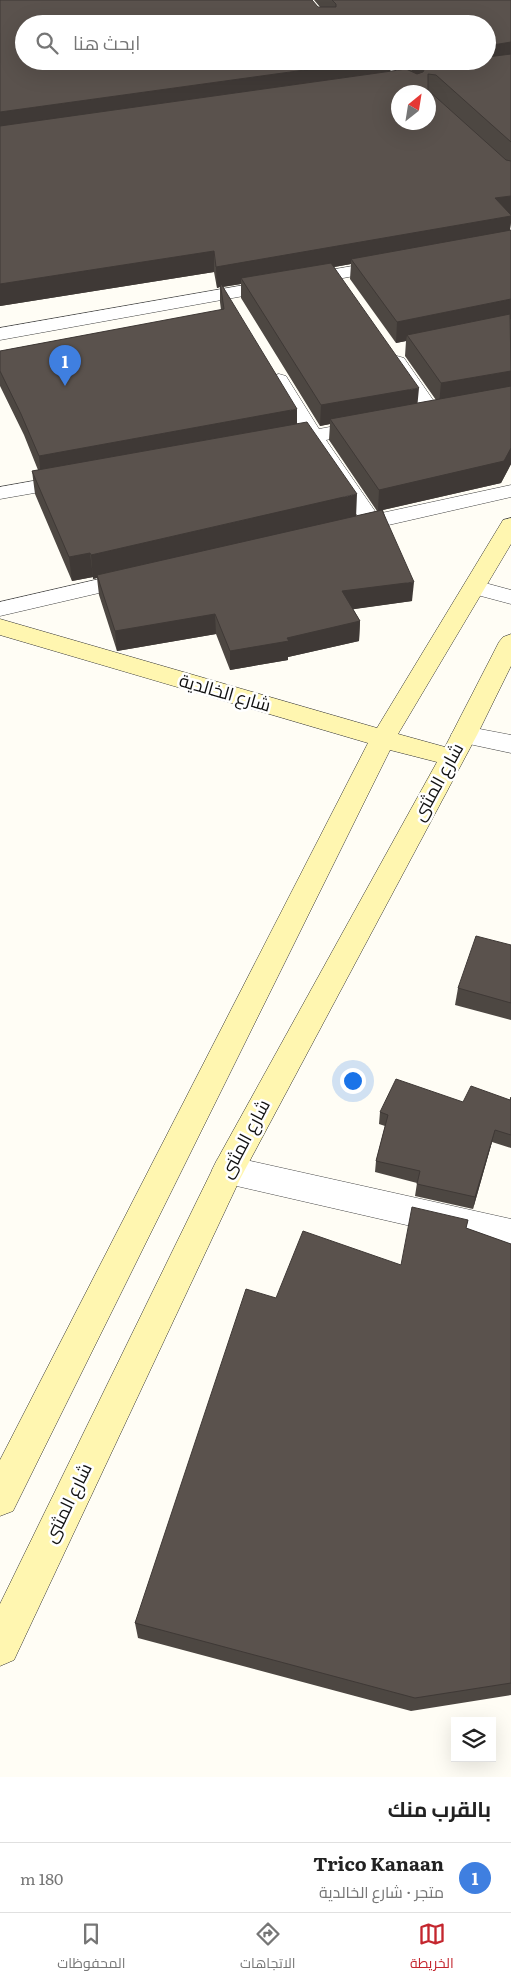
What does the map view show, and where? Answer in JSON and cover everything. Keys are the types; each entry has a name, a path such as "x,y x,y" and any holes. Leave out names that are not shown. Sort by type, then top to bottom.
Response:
{"street":[{"path":"393,70 409,81 422,85"},
{"path":"384,84 409,81"},
{"path":"0,334 231,302 335,274 404,262"},
{"path":"335,274 346,289"},
{"path":"394,348 434,413"},
{"path":"267,360 312,436 372,522"},
{"path":"264,444 387,422"},
{"path":"0,493 88,477"},
{"path":"334,531 511,491"},
{"path":"0,1498 383,739 511,524"},
{"path":"0,609 152,574"},
{"path":"474,587 511,597"},
{"name":"شارع الخالدية","path":"0,627 383,739 457,746"},
{"name":"شارع المثنى","path":"0,1646 228,1170 457,746 511,642"},
{"path":"457,746 511,744"},
{"path":"228,1170 511,1234"}],"building":[{"path":"0,0 312,0 318,7 336,7 332,0 511,0 511,42 496,44 496,15 15,15 15,70 305,70 0,112"},
{"path":"511,54 511,142 436,75 428,74 428,85 391,85 391,130 436,130 436,97 506,160 511,161 511,196 495,198 511,216 216,267 214,251 0,284 0,126 399,70 408,70 417,74 424,70 496,70 496,56"},
{"path":"511,230 511,299 397,322 351,259"},
{"path":"331,263 419,388 321,405 241,278"},
{"path":"220,282 297,409 39,456 0,371 0,351 224,309"},
{"path":"510,314 511,371 441,383 407,335"},
{"path":"511,386 511,448 504,461 379,490 330,419"},
{"path":"307,422 357,494 91,555 90,553 69,557 32,471"},
{"path":"382,510 414,582 342,591 360,621 287,638 289,641 230,651 215,614 115,631 97,575"},
{"path":"476,936 511,945 511,1003 458,988"},
{"path":"396,1079 463,1102 471,1086 510,1100 511,1097 511,1135 495,1130 475,1197 417,1184 420,1171 376,1161 388,1115 380,1112"},
{"path":"412,1207 468,1220 466,1228 511,1244 511,1683 415,1698 135,1623 246,1289 276,1298 303,1231 401,1265"}],"place":[{"name":"Trico Kanaan","path":"65,386"}]}
